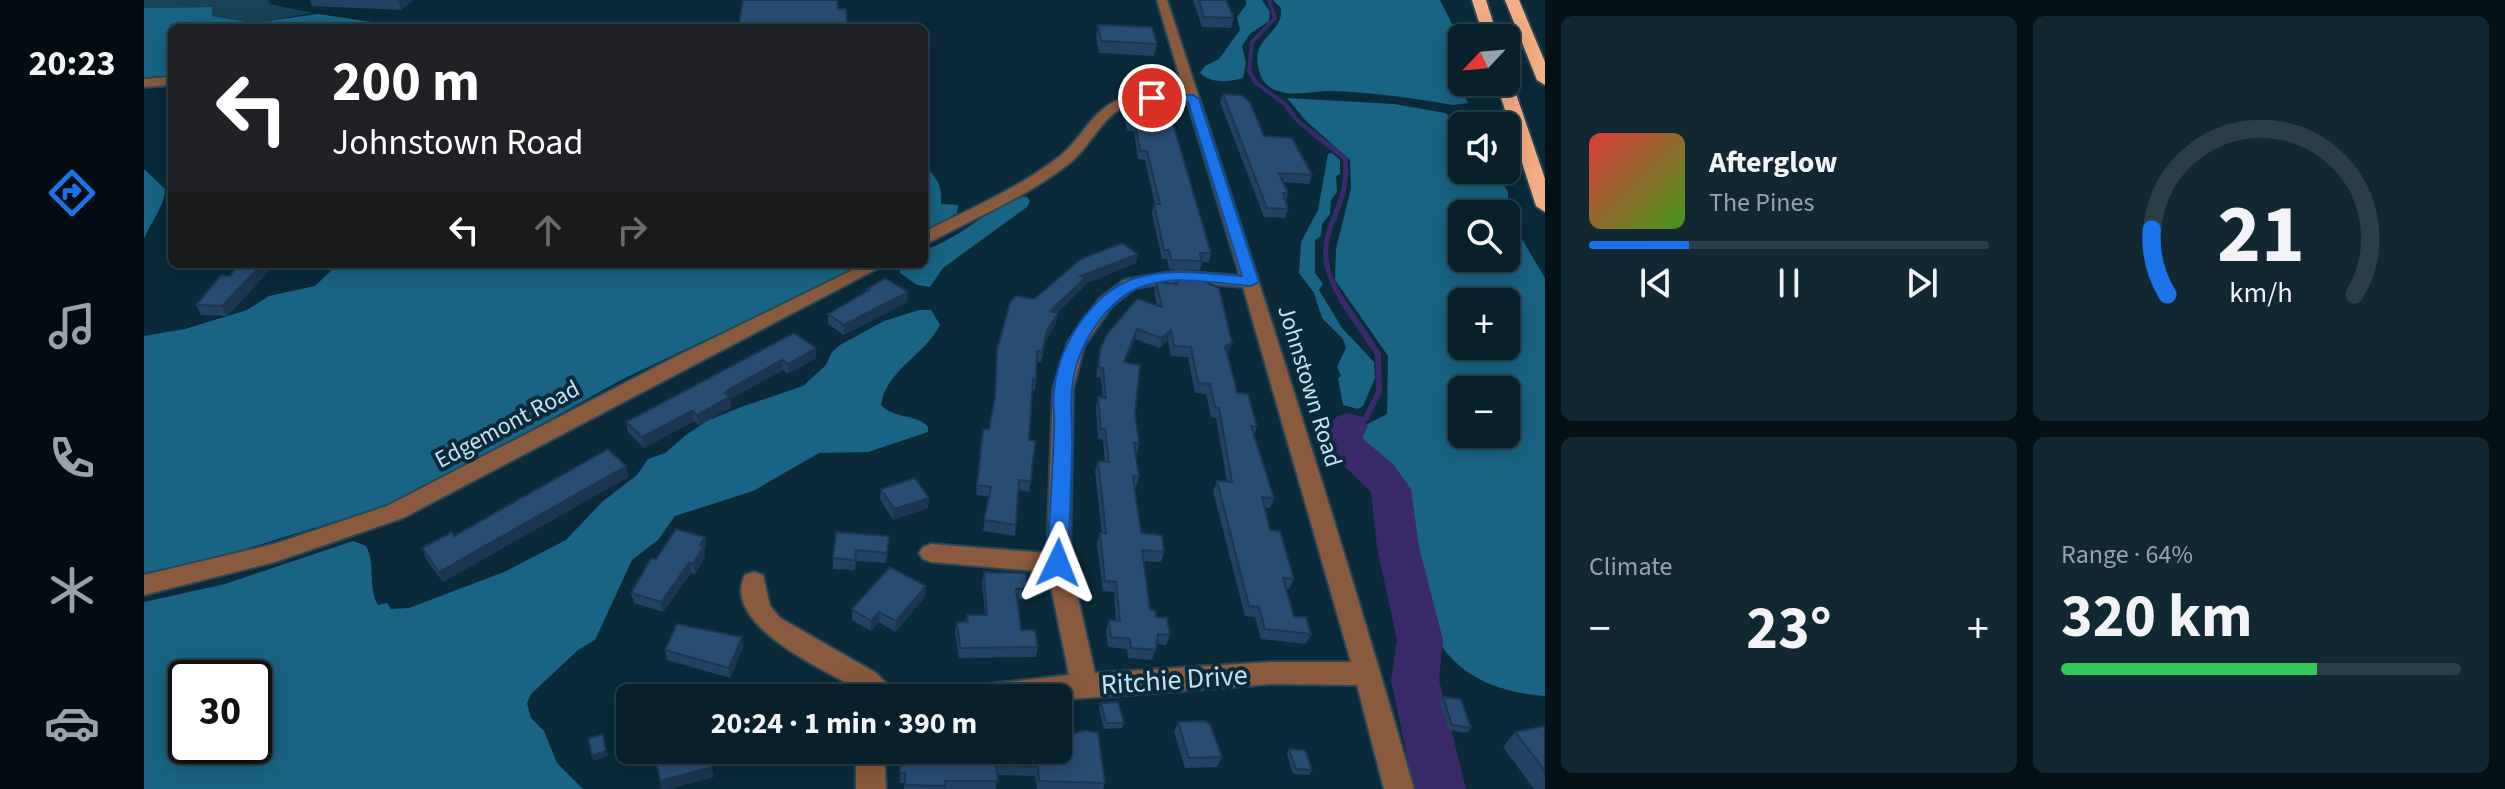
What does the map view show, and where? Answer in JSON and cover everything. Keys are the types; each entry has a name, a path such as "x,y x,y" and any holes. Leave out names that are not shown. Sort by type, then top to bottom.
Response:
{"highway":[{"path":"1479,0 1487,24"},
{"path":"1512,0 1545,80"},
{"path":"1509,96 1545,206"}],"street":[{"name":"Johnstown Road","path":"1162,0 1251,282 1368,674 1399,789"},
{"path":"144,83 168,81"},
{"path":"928,237 1062,162 1085,142 1104,116 1116,106 1140,99 1193,99"},
{"name":"Edgemont Road","path":"144,585 275,553 395,512 646,379 870,268"},
{"path":"1084,685 1058,563 1063,389 1075,346 1090,322 1118,291 1145,280 1177,276 1251,282"},
{"path":"931,553 1058,563"},
{"name":"Ritchie Drive","path":"754,582 756,603 761,615 771,625 870,684"},
{"name":"Ritchie Drive","path":"1072,686 1271,673 1368,674"},
{"path":"870,764 871,789"}],"shaded area":[{"path":"144,0 268,0 270,4 312,13 253,23 212,16 212,7 144,8"},
{"path":"1246,0 1262,0 1270,12 1269,21 1250,34 1242,46 1246,63 1243,78 1221,81 1205,77 1200,73 1205,66 1219,59 1240,30 1237,17"},
{"path":"1273,0 1440,0 1452,24 1448,24 1448,96 1464,96 1468,103 1453,105 1360,93 1275,90 1261,77 1257,56 1263,42 1278,24 1281,8"},
{"path":"212,7 212,16 253,23 318,14 403,24 168,24 168,78 144,81 144,8"},
{"path":"1287,98 1394,104 1445,113 1448,115 1448,184 1503,184 1508,200 1448,200 1448,272 1520,272 1520,236 1545,278 1545,696 1501,688 1469,673 1446,651 1430,625 1420,594 1397,479 1366,452 1352,432 1387,414 1388,356 1335,280 1336,249 1351,188 1350,160 1306,121"},
{"path":"1332,153 1340,160 1340,174 1336,176 1337,192 1331,200 1330,214 1322,224 1321,236 1315,240 1315,273 1323,284 1319,290 1342,328 1374,362 1375,378 1363,406 1358,409 1343,405 1338,378 1341,376 1337,367 1346,348 1343,339 1322,318 1314,293 1299,273 1301,242 1318,210 1328,154"},
{"path":"144,169 165,189 160,208 144,239"},
{"path":"928,169 938,183 941,204 958,205 957,213 928,230"},
{"path":"1026,196 1030,201 1027,207 943,268 930,287 917,285 900,273 900,268 928,268 928,248"},
{"path":"334,268 857,268 623,379 439,481 388,505 194,565 144,574 144,336 185,329 247,310 269,296 315,286"},
{"path":"919,310 931,310 940,325 890,382 881,405 893,413 918,420 928,427 928,432 868,452 819,453 753,491 675,516 658,540 632,560 595,640 578,650 531,694 527,703 531,718 544,731 557,763 583,789 144,789 144,602 225,584 353,541 366,546 369,553 378,605 387,603 391,609 409,608 504,572 566,540 602,502 637,475 648,459 665,453 707,421 803,386 826,365 832,352 884,321"}],"building":[{"path":"743,0 837,0 838,9 846,9 847,24 739,24"},
{"path":"1199,0 1226,0 1234,18 1204,17"},
{"path":"1098,25 1152,27 1157,44 1101,41"},
{"path":"1223,94 1241,95 1250,102 1264,136 1292,138 1312,175 1279,173 1288,193 1283,193 1288,209 1267,208"},
{"path":"1149,102 1167,103 1211,253 1200,253 1202,261 1171,260 1169,250 1164,250 1154,204 1160,204 1147,151 1140,151 1135,123 1129,123 1126,105 1150,106"},
{"path":"1122,243 1138,254 1081,276 1086,277 1050,311 1058,313 1047,331 1042,352 1037,351 1036,380 1033,379 1029,440 1035,441 1031,481 1019,480 1016,525 984,520 991,487 977,485 983,429 989,429 995,397 997,350 1010,302 1016,296 1034,299 1081,259"},
{"path":"236,268 258,268 222,306 196,305 221,275 229,276"},
{"path":"1175,275 1207,277 1208,283 1219,288 1232,343 1225,346 1237,393 1248,394 1257,427 1251,426 1274,498 1262,497 1270,530 1280,531 1294,579 1283,578 1294,617 1306,617 1311,634 1265,629 1259,607 1249,606 1217,481 1232,482 1219,408 1215,407 1210,384 1198,383 1191,347 1174,346 1171,330 1162,338 1137,329 1124,362 1140,365 1135,414 1139,443 1134,443 1139,477 1133,476 1141,533 1162,535 1164,552 1142,550 1150,610 1155,610 1156,617 1167,618 1170,635 1158,634 1156,650 1131,648 1130,639 1111,637 1109,620 1120,621 1116,582 1105,581 1100,533 1106,533 1098,461 1109,462 1098,397 1106,398 1103,368 1098,367 1100,350 1107,334 1135,301 1138,299 1162,307 1156,282 1177,284"},
{"path":"885,278 908,292 844,325 828,314 869,290"},
{"path":"794,333 816,348 788,364 782,360 728,390 725,393 730,397 697,415 692,411 642,437 626,422"},
{"path":"608,449 626,466 439,572 422,548 452,532 454,536"},
{"path":"915,478 929,498 894,509 881,489"},
{"path":"676,529 705,537 700,545 704,546 693,564 689,563 661,602 631,593 651,558 656,559"},
{"path":"836,532 889,536 887,553 856,550 855,560 833,558"},
{"path":"890,567 926,586 896,621 879,612 871,621 852,609"},
{"path":"984,572 1026,573 1028,589 1016,589 1021,630 1035,630 1038,647 960,648 957,622 968,622 967,615 987,615"},
{"path":"677,624 742,637 729,668 665,650"},
{"path":"1443,697 1461,699 1471,728 1452,725"},
{"path":"1118,702 1124,723 1106,723 1101,703"},
{"path":"1204,721 1210,724 1222,757 1189,758 1178,722"},
{"path":"1545,726 1545,771 1515,732"},
{"path":"1086,730 1098,733 1105,783 1039,781 1038,767 996,765 998,781 945,781 945,786 905,785 905,773 900,773 900,764 1072,764 1074,733"},
{"path":"603,734 606,751 592,756 588,739"},
{"path":"1289,749 1305,750 1312,770 1296,769"},
{"path":"657,764 711,764 712,767 660,781"}],"waterway":[{"path":"1269,0 1275,18 1252,42 1249,71 1256,83 1285,104 1297,120 1313,133"},
{"path":"1310,131 1345,158 1342,196 1326,243 1331,278 1343,301"},
{"path":"1341,299 1378,354 1379,392 1366,418 1349,426"},
{"path":"1349,426 1342,436 1345,445 1379,474 1391,489 1398,547 1420,640 1415,680 1440,789"}],"route":[{"path":"1058,563 1063,389 1066,368 1090,322 1118,291 1145,280 1177,276 1251,282 1193,99 1152,98"}]}
